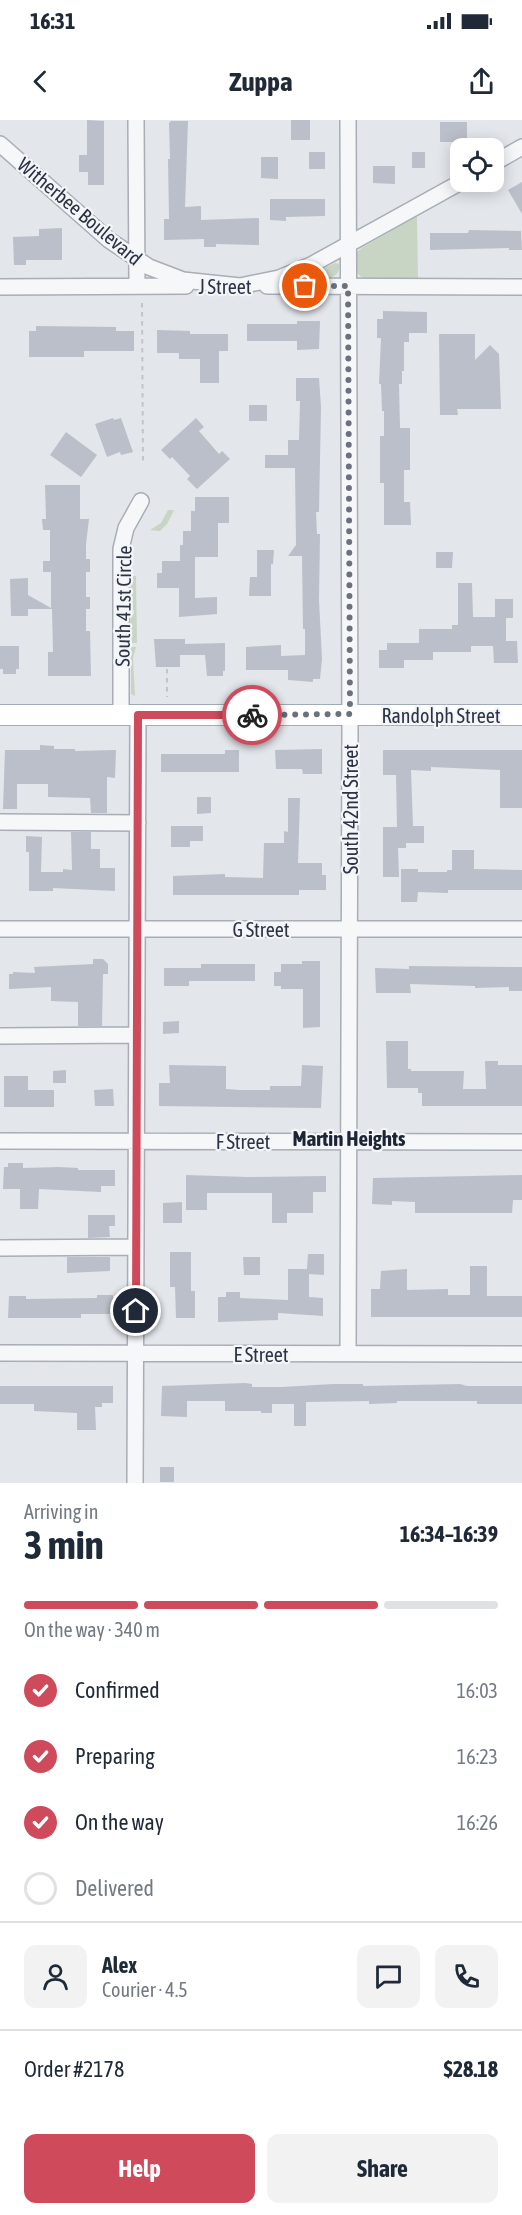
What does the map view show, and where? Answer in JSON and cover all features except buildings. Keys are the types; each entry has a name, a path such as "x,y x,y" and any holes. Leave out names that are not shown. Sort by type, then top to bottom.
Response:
{"main road":[{"name":"Randolph Street","path":"0,715 522,715"}],"street":[{"path":"136,120 137,286"},
{"name":"South 42nd Street","path":"348,120 350,714 348,1353"},
{"name":"Witherbee Boulevard","path":"0,144 109,240 136,260 161,273 183,280 240,286 291,274 450,188"},
{"path":"504,157 522,147"},
{"name":"J Street","path":"0,286 522,287"},
{"name":"South 41st Circle","path":"135,1483 138,823 129,715 121,549 126,528 141,501"},
{"path":"0,822 138,823"},
{"name":"G Street","path":"0,929 522,929"},
{"path":"0,1036 137,1035"},
{"name":"F Street","path":"0,1141 522,1142"},
{"path":"0,1248 136,1247"},
{"name":"E Street","path":"0,1353 522,1353"}],"path":[{"path":"142,303 142,465"},
{"path":"167,669 167,697"}],"green space":[{"path":"417,216 418,279 366,279 360,276 356,271 355,256 358,251"},
{"path":"335,263 339,264 336,275 329,278 316,278 316,272"},
{"path":"168,510 174,510 167,524 160,531 150,530 161,523"},
{"path":"130,576 136,576 137,643 131,643 130,614 134,614 134,610 130,610"},
{"path":"131,647 136,647 133,658 135,696 131,694"}],"way so far":[{"path":"252,715 350,714 348,286 305,286"}],"district":[{"name":"Martin Heights","path":"349,1138"}],"route":[{"path":"136,1311 138,715 252,715"}]}
